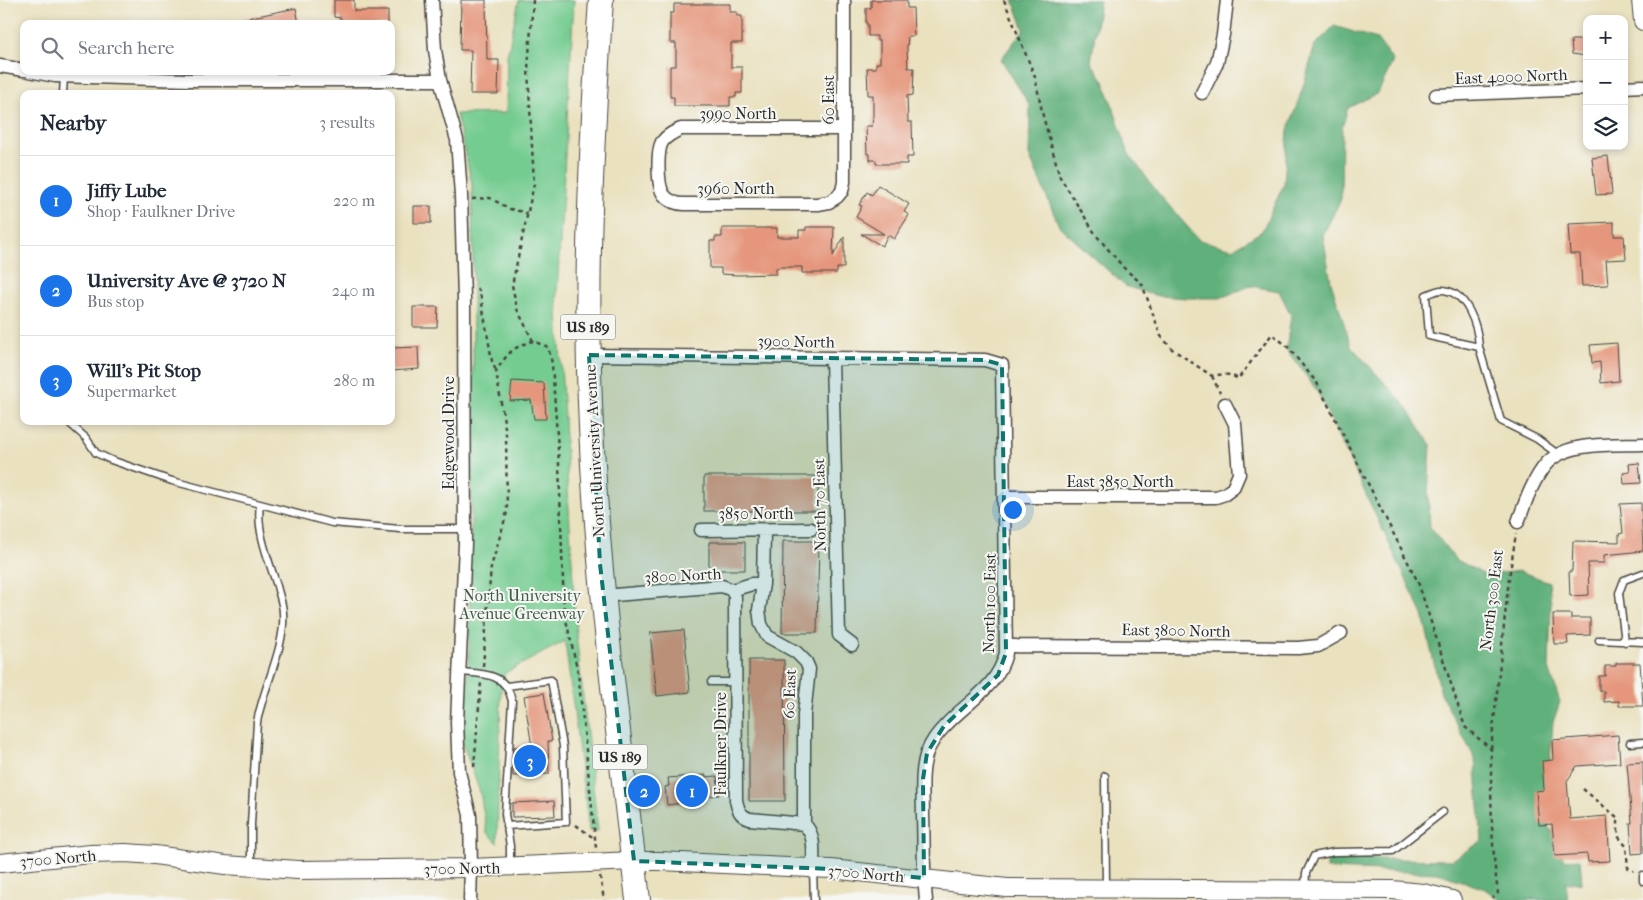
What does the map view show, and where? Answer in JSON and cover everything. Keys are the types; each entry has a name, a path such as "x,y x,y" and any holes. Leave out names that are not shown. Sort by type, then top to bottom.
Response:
{"highway":[{"name":"North University Avenue","path":"602,1 590,172 588,309 593,469 603,596 638,900"}],"main road":[{"path":"1641,0 1643,21"},
{"name":"3700 North","path":"0,863 91,854 125,853 155,855 225,865 298,870 471,868 634,861 813,869 924,878 1007,888 1106,889 1149,894 1305,895 1392,890 1424,893 1452,900"}],"street":[{"name":"Edgewood Drive","path":"432,0 435,50 440,80 457,140 461,195 464,299 464,529 457,722 459,772 470,816 470,900"},
{"name":"60 East","path":"837,197 842,191 844,182 844,0"},
{"path":"1202,93 1217,63 1223,35 1227,0"},
{"path":"0,66 20,69"},
{"path":"57,75 189,80 440,80"},
{"path":"1628,87 1643,86"},
{"name":"East 4000 North","path":"1436,95 1583,89"},
{"name":"3990 North","path":"659,168 659,151 663,141 671,133 681,129 844,128"},
{"name":"3960 North","path":"659,168 660,182 664,195 679,204 818,204 830,202 837,197"},
{"name":"3900 North","path":"589,355 985,360 1002,365"},
{"name":"North 70 East","path":"832,358 839,636 852,645"},
{"name":"North 100 East","path":"926,900 923,779 927,753 933,740 944,726 989,686 998,675 1003,664 1007,646 1002,365"},
{"name":"East 3850 North","path":"1005,497 1216,497 1224,494 1233,488 1239,474 1235,424 1225,404"},
{"path":"1518,522 1531,489 1548,463 1570,450 1592,446 1643,444"},
{"name":"3850 North","path":"701,530 812,529"},
{"name":"60 East","path":"764,530 763,584 759,617 763,632 773,640 802,656 809,669 804,715 804,824"},
{"name":"3800 North","path":"603,596 722,586 732,590 752,584 763,584"},
{"name":"Faulkner Drive","path":"732,590 735,604 737,808 744,817 750,819 804,824"},
{"name":"East 3800 North","path":"1007,646 1298,648 1318,646 1341,633"},
{"path":"804,824 809,829 813,839 813,869"}],"lane":[{"path":"63,90 64,76"},
{"path":"1479,347 1430,336 1426,294 1442,290 1456,294 1466,304 1478,334 1479,347 1501,421 1537,439 1560,456"},
{"path":"71,425 86,438 96,453 172,481 332,523 400,529 464,529"},
{"path":"251,867 251,824 257,722 277,654 283,623 283,613 261,533 258,512 260,504"},
{"path":"1625,642 1619,593 1624,580 1643,573"},
{"path":"1599,640 1643,642"},
{"path":"459,672 489,675 502,681 507,686 512,701 504,814 510,846 510,866"},
{"path":"506,826 566,822 563,746 551,680 507,686"},
{"path":"710,682 736,682"},
{"path":"1630,743 1643,742"},
{"path":"1105,776 1106,889"},
{"path":"1305,895 1306,872 1314,856 1334,852 1393,851 1444,812"},
{"path":"813,869 814,900"},
{"path":"1643,875 1643,881"}],"path":[{"path":"533,0 528,69 534,184 512,285 517,308 533,341"},
{"path":"1004,0 1036,77 1043,116 1060,177 1096,235 1124,268 1142,284 1161,336 1172,349 1212,376 1225,404"},
{"path":"470,199 490,198 510,209 528,213"},
{"path":"1212,376 1232,375 1238,379 1272,334 1287,346 1306,368 1317,384 1418,582 1465,727 1491,749"},
{"path":"491,567 508,512 506,434 496,371 515,347 533,341 548,347 552,363 564,612 578,672 595,839 576,825"},
{"name":"North 300 East","path":"1493,898 1498,893 1494,868 1491,749 1509,578 1518,522"},
{"path":"1583,789 1618,818 1618,836 1626,846 1628,868 1643,875"}],"highlighted area":[{"path":"589,355 985,360 1002,365 1006,653 998,675 944,726 927,753 923,779 924,878 831,869 634,861 600,564"}],"green space":[{"name":"North University Avenue Greenway","path":"519,0 574,0 557,293 576,634 598,831 589,831 565,641 505,673 501,692 497,843 487,833 480,792 462,742 469,656 473,258 472,184 456,114 506,113 507,56"},
{"path":"1013,0 1100,0 1091,62 1104,81 1129,154 1158,193 1199,240 1233,249 1262,231 1284,184 1288,130 1315,45 1334,26 1377,39 1393,61 1378,93 1348,108 1342,128 1341,199 1323,235 1331,282 1351,346 1406,406 1431,445 1428,493 1430,527 1455,559 1485,575 1519,571 1549,582 1551,605 1549,668 1560,702 1553,722 1547,802 1549,829 1561,836 1563,860 1580,859 1582,882 1566,883 1568,900 1500,900 1485,889 1438,873 1327,869 1327,858 1452,860 1482,841 1475,759 1441,694 1423,615 1316,389 1286,349 1291,315 1279,291 1251,286 1220,298 1158,296 1125,286 1059,226 1029,155 1030,106 1001,59 1024,29"}],"building":[{"path":"334,0 354,0 354,11 388,11 388,20 341,20 341,18 334,17"},
{"path":"461,0 486,0 487,60 499,60 498,94 470,94 471,50 460,50"},
{"path":"871,0 907,0 907,8 913,8 914,36 908,36 907,48 908,68 914,68 913,95 907,96 908,122 912,122 913,157 907,157 907,164 876,164 876,160 870,160 870,154 867,154 866,126 872,126 873,95 868,95 867,68 876,68 876,63 880,63 880,41 877,41 877,36 868,36 868,24 866,24 866,8 871,8"},
{"path":"674,4 730,4 730,12 737,12 737,16 742,16 742,43 731,43 731,67 742,67 742,93 736,93 736,97 730,97 730,106 674,106 674,97 670,97 670,66 676,66 676,43 670,43 670,13 674,13"},
{"path":"296,8 298,20 243,20"},
{"path":"1571,40 1583,40 1583,55 1572,54"},
{"path":"1608,156 1612,194 1596,195 1592,158"},
{"path":"878,185 909,204 904,212 909,215 894,239 888,235 882,246 861,234 884,234 856,217 862,206 859,205 867,192 872,195"},
{"path":"414,206 431,206 431,223 414,223"},
{"path":"1614,222 1614,236 1624,236 1626,259 1606,260 1608,285 1582,286 1580,254 1570,254 1568,224"},
{"path":"806,227 834,227 833,256 844,237 844,268 837,268 837,273 802,273 802,267 782,267 776,268 776,274 737,275 721,274 721,268 710,268 710,241 715,241 715,237 722,237 722,228 777,228 777,237 799,237 799,230 806,230"},
{"path":"413,307 438,307 437,327 413,327"},
{"path":"1617,343 1619,381 1601,383 1600,362 1592,363 1590,345"},
{"path":"418,347 419,369 395,371 395,348"},
{"path":"512,381 544,383 546,419 534,419 531,400 510,401"},
{"path":"1639,463 1641,483 1624,484 1623,473 1630,472 1629,464"},
{"path":"704,476 818,476 818,511 704,511"},
{"path":"1641,503 1643,551 1604,555 1604,563 1588,563 1589,595 1570,596 1569,571 1572,571 1573,541 1619,542 1619,534 1623,533 1620,504"},
{"path":"783,541 819,541 817,633 782,633"},
{"path":"709,542 745,542 745,570 709,570"},
{"path":"1553,614 1571,614 1571,618 1590,618 1590,635 1567,636 1568,644 1554,644"},
{"path":"684,630 690,692 657,696 650,633"},
{"path":"749,660 784,660 785,801 749,801"},
{"path":"1616,663 1640,663 1643,706 1619,706 1619,701 1604,702 1604,691 1599,691 1599,676 1605,676 1605,666 1616,666"},
{"path":"544,693 552,741 548,741 549,774 513,776 514,747 532,747 524,696"},
{"path":"1618,735 1620,763 1577,766 1567,781 1570,819 1607,816 1610,861 1588,862 1587,854 1555,856 1552,824 1539,825 1536,791 1544,790 1542,761 1553,760 1552,740"},
{"path":"1643,762 1643,853 1632,854 1630,823 1632,823 1627,763"},
{"path":"706,775 706,777 717,776 719,795 682,799 683,803 667,805 665,787 669,786 668,778"},
{"path":"554,801 555,816 512,817 512,803"}],"place":[{"name":"Will's Pit Stop","path":"530,761"},
{"name":"University Ave @ 3720 N","path":"644,791"},
{"name":"Jiffy Lube","path":"692,791"}]}
